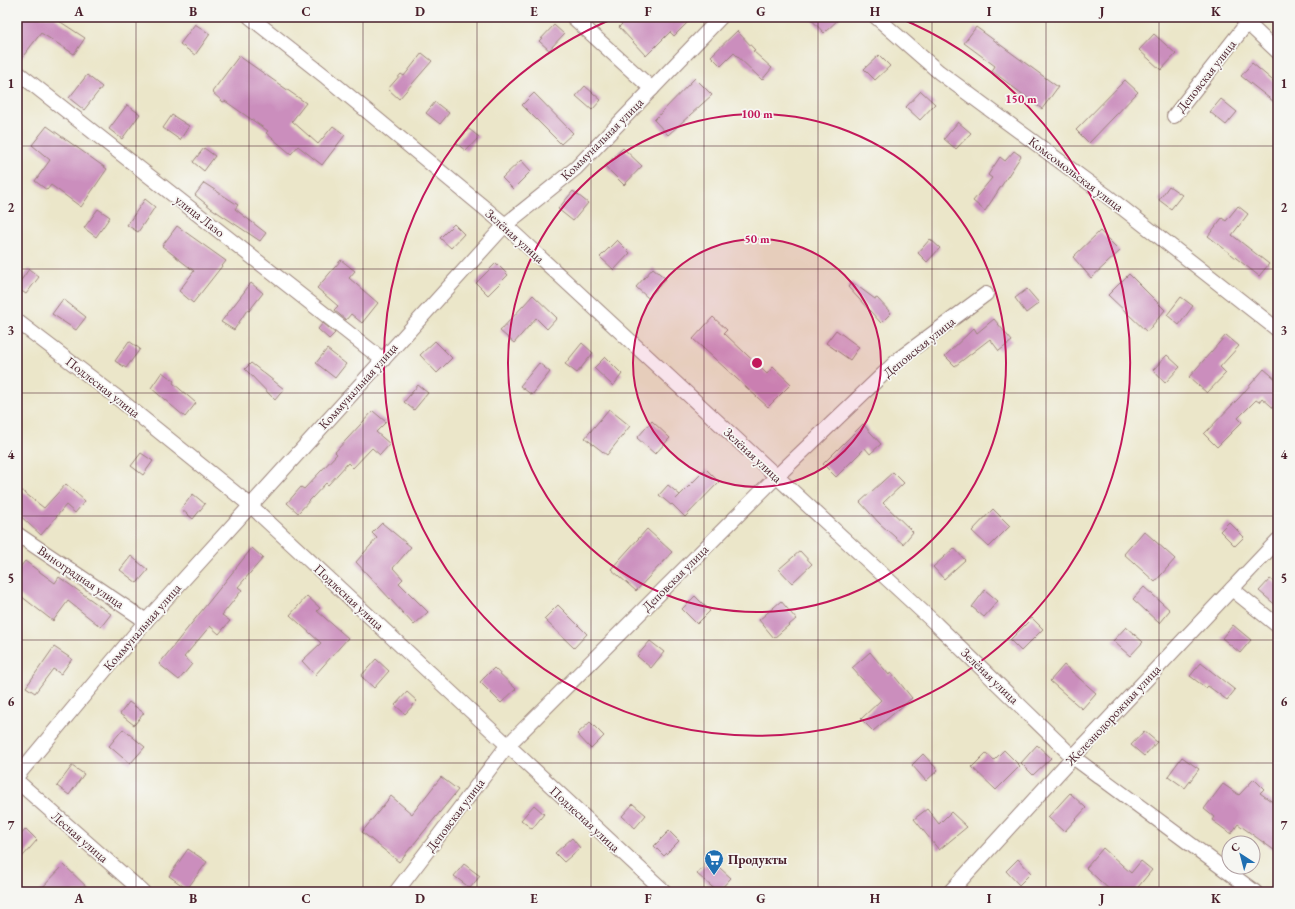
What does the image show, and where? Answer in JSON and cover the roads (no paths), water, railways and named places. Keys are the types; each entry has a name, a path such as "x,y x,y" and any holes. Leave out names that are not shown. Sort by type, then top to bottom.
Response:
{"street":[{"name":"Зелёная улица","path":"250,17 326,77 505,225 936,624 1073,757 1255,892"},
{"path":"573,17 652,89"},
{"name":"Коммунальная улица","path":"17,776 146,621 505,225 576,168 721,17"},
{"name":"Комсомольская улица","path":"876,17 939,72 1111,199 1278,330"},
{"path":"1247,19 1278,52"},
{"name":"Деповская улица","path":"1174,116 1247,19"},
{"name":"улица Лазо","path":"17,72 383,360"},
{"name":"Деповская улица","path":"396,892 507,746 776,477 900,358 986,294"},
{"name":"Подлесная улица","path":"17,321 114,395 250,505 665,892"},
{"name":"Виноградная улица","path":"17,534 146,621"},
{"name":"Железнодорожная улица","path":"950,892 1073,757 1278,540"},
{"path":"1232,589 1278,626"},
{"name":"Лесная улица","path":"17,781 142,892"}],"place":[{"name":"Продукты","path":"714,876"}]}
